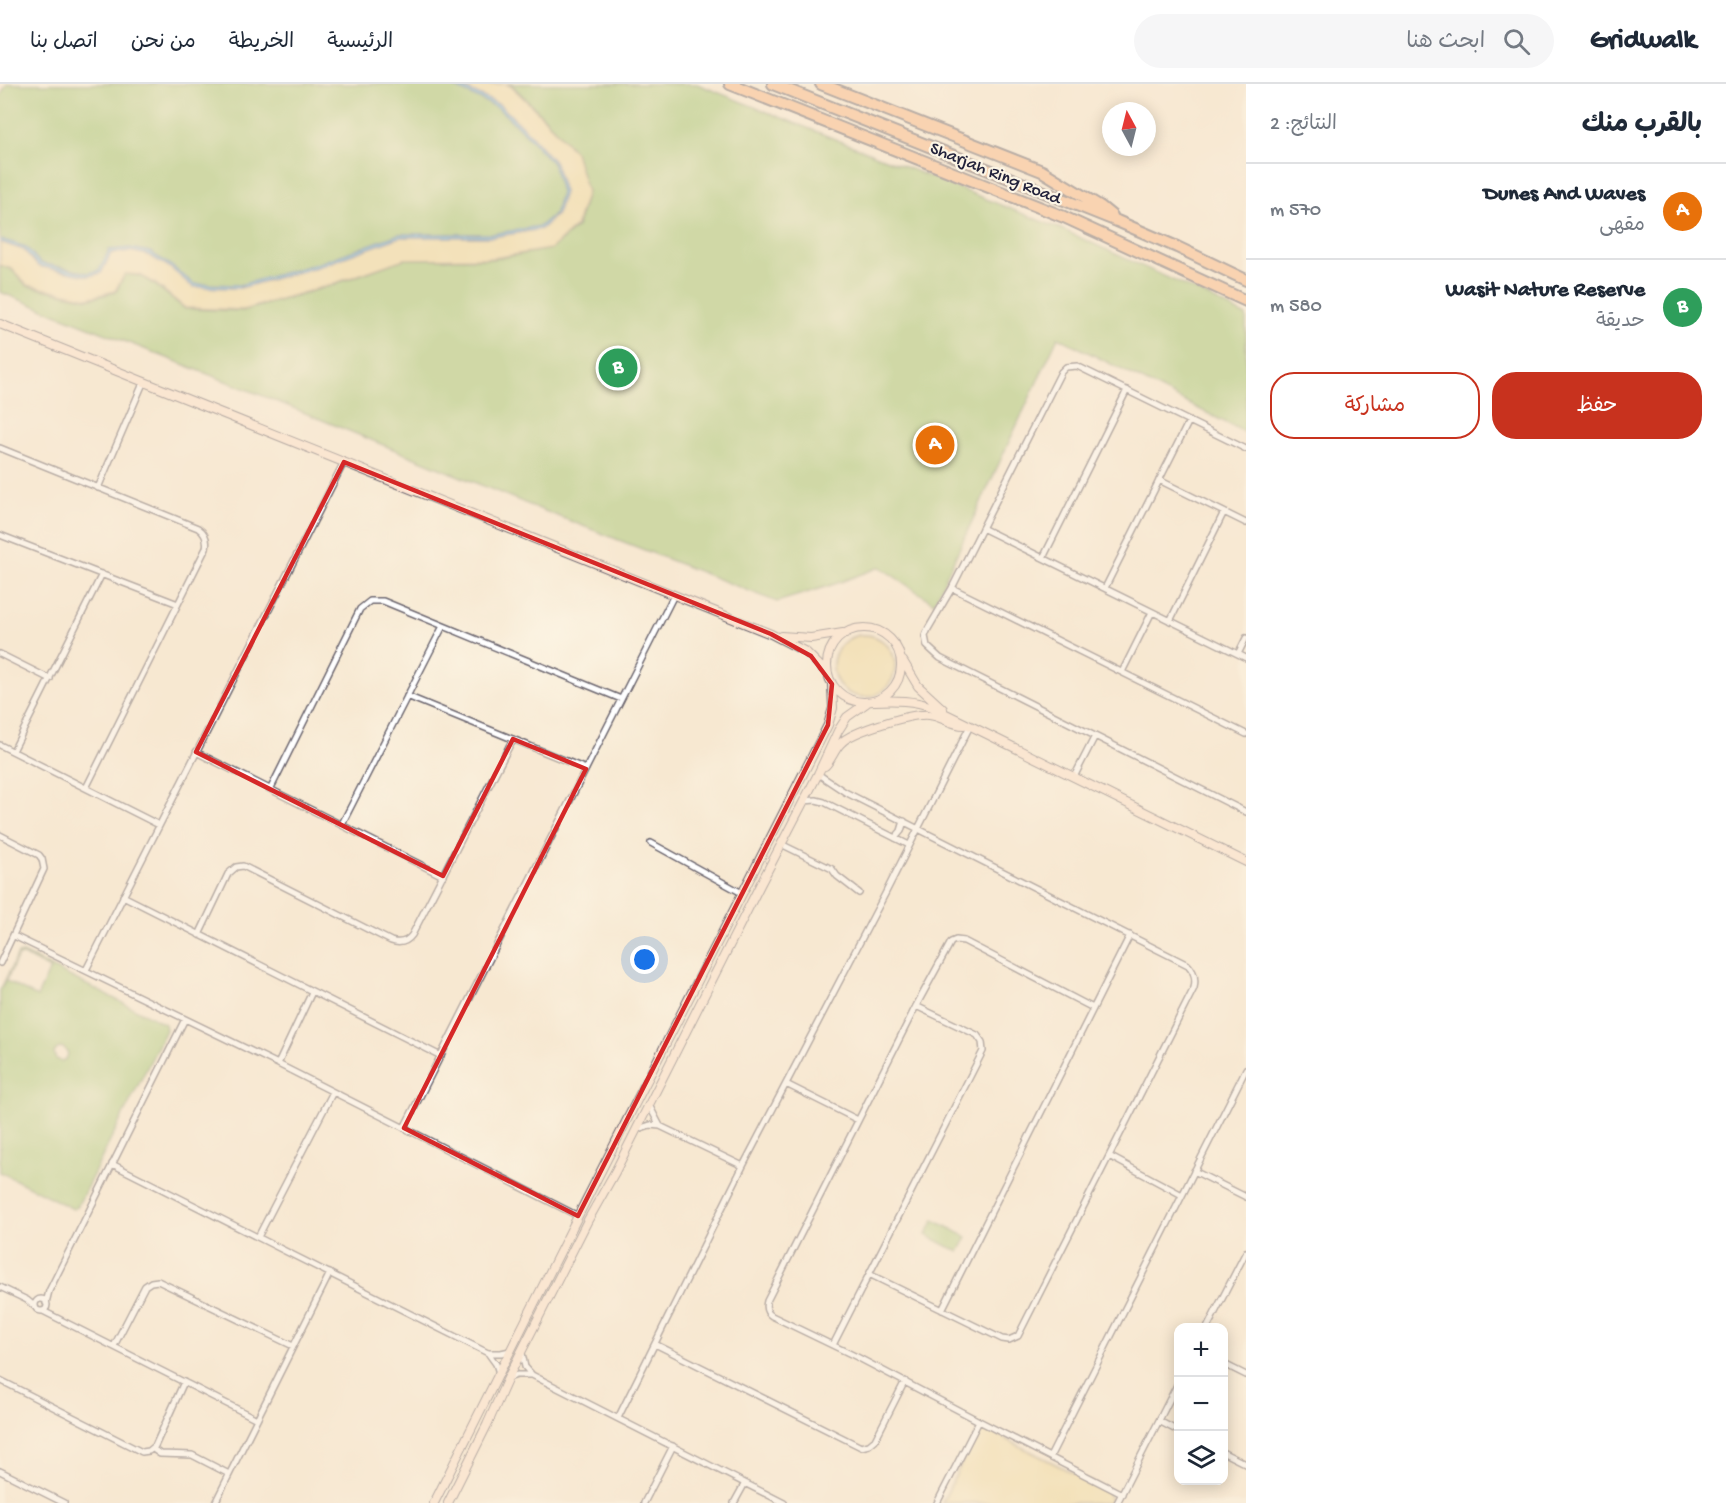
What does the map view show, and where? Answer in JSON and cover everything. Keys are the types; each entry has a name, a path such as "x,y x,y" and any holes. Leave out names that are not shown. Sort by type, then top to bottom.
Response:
{"highway":[{"name":"Sharjah Ring Road","path":"730,84 1064,217 1246,301"},
{"name":"Sharjah Ring Road","path":"773,84 1117,221 1246,280"},
{"path":"821,84 1042,171 1101,207 1117,221"}],"main road":[{"path":"0,324 771,634 806,652 828,674 832,684 839,692 847,698 857,702 912,701 932,707 1246,862"},
{"path":"771,634 804,638 848,632 860,628 879,631 894,642 918,686 953,717"},
{"path":"828,674 829,654 833,645 848,632"},
{"path":"448,1503 588,1220 615,1172 844,721 852,713 891,691 900,675 901,656"},
{"path":"434,1503 828,725 833,708 832,684"},
{"path":"820,771 830,761 840,744 849,737 909,716 928,715 970,726"},
{"path":"760,885 763,870 772,849 766,845"}],"street":[{"path":"1246,449 1077,366 1070,365 1064,369 925,636 927,646 940,658 1246,812"},
{"path":"98,488 144,381"},
{"path":"1043,558 1127,390"},
{"path":"1105,588 1189,421"},
{"path":"0,448 198,528 207,540 206,548 86,788"},
{"path":"86,970 344,462"},
{"path":"1159,480 1246,523"},
{"path":"1170,621 1224,512"},
{"path":"982,528 1246,658"},
{"path":"0,535 178,604"},
{"path":"13,751 102,574"},
{"path":"952,588 1246,734"},
{"path":"404,1128 674,595"},
{"path":"270,788 362,606 369,601 378,600 621,699"},
{"path":"1122,672 1152,612"},
{"path":"342,824 443,626"},
{"path":"1238,654 1246,638"},
{"path":"0,654 50,678"},
{"path":"407,696 586,769"},
{"path":"618,1418 743,1166 970,726"},
{"path":"1074,777 1095,736"},
{"path":"199,935 228,873 236,867 246,867 395,942 403,942 410,938 513,739"},
{"path":"0,745 159,825"},
{"path":"196,752 443,876"},
{"path":"820,771 845,792 1188,965 1194,973 1195,983 1018,1336 1009,1340 1002,1339 869,1274"},
{"path":"804,801 824,801 909,845"},
{"path":"895,838 901,831 904,821"},
{"path":"0,835 35,852 44,864 43,873 0,963"},
{"path":"651,843 742,893"},
{"path":"781,844 832,869 837,876 859,893"},
{"path":"123,896 441,1056"},
{"path":"942,1310 1130,935"},
{"path":"14,936 278,1064 578,1216"},
{"path":"1094,1008 964,940 953,941 916,1006 858,1120 766,1304 766,1310 772,1317 905,1381 1122,1494"},
{"path":"278,1064 312,992"},
{"path":"833,1345 983,1050 982,1042 977,1035 916,1006"},
{"path":"41,1304 185,1019"},
{"path":"1050,1457 1246,1069"},
{"path":"786,1084 858,1120"},
{"path":"258,1237 333,1092"},
{"path":"648,1105 660,1126"},
{"path":"637,1129 650,1125 660,1126 743,1166"},
{"path":"1109,1156 1182,1195"},
{"path":"112,1164 488,1353 510,1351"},
{"path":"1194,1171 1246,1197"},
{"path":"1210,1323 1246,1252"},
{"path":"215,1503 330,1273"},
{"path":"114,1346 145,1286 158,1281 293,1346"},
{"path":"0,1287 41,1304 53,1315 257,1419"},
{"path":"655,1344 861,1447 875,1440 905,1381"},
{"path":"522,1351 523,1362 532,1375"},
{"path":"488,1353 499,1373"},
{"path":"1228,1366 1246,1375"},
{"path":"508,1378 522,1374 532,1375 784,1503"},
{"path":"0,1380 138,1451 146,1452 153,1449 184,1382"},
{"path":"1117,1503 1174,1392"},
{"path":"937,1503 979,1421"},
{"path":"1159,1421 1174,1428"},
{"path":"644,1503 673,1446"},
{"path":"153,1449 160,1454 192,1455 229,1474"},
{"path":"1228,1455 1246,1464"},
{"path":"0,1471 64,1503"},
{"path":"734,1503 745,1483"}],"highlighted area":[{"path":"344,462 771,634 811,656 832,684 828,725 578,1216 404,1128 586,769 513,739 443,876 196,752"}],"green space":[{"path":"7,84 448,84 498,108 527,135 553,164 561,192 555,213 540,226 492,234 399,234 319,263 240,285 194,284 150,252 130,248 99,270 88,273 40,263 26,247 0,239 0,97"},
{"path":"507,84 697,84 1061,229 1201,293 1246,316 1246,433 1058,337 934,603 880,567 777,602 0,292 0,266 11,269 27,286 88,299 116,292 125,274 140,276 185,309 243,311 327,287 404,259 494,259 551,249 577,227 587,192 575,152 513,86"},
{"path":"23,953 165,1024 166,1030 77,1207 73,1209 0,1172 0,991 18,954","holes":["23,955 50,969 37,997 6,981 18,956","62,1047 68,1054 66,1059 61,1061 56,1059 54,1053"]},
{"path":"934,1220 967,1237 959,1252 926,1235"}],"sand":[{"path":"455,84 506,84 512,87 575,152 587,192 576,226 551,249 494,258 404,259 327,286 243,310 185,308 156,284 140,275 125,274 115,291 88,298 27,285 12,269 0,265 0,242 24,250 38,266 88,276 101,273 111,253 130,251 148,255 168,266 193,287 240,288 320,266 400,237 492,237 541,229 557,214 564,192 555,163 500,105"},
{"path":"858,635 870,635 886,644 893,654 895,666 893,678 886,688 870,697 858,697 847,692 838,683 833,672 833,660 838,649 847,640"},
{"path":"988,1430 1107,1490 1111,1500 1109,1503 942,1503 977,1432"}],"water":[{"path":"448,84 455,84 500,105 555,163 564,192 557,214 541,229 492,237 400,237 320,266 240,288 193,287 168,266 148,255 130,251 111,253 101,273 88,276 38,266 24,250 0,242 0,239 26,247 40,263 88,273 99,270 109,250 130,248 150,252 194,284 240,285 319,263 399,234 492,234 540,226 555,213 561,192 553,164 498,108"}],"place":[{"name":"Wasit Nature Reserve","path":"618,368"},
{"name":"Dunes And Waves","path":"935,445"}]}
